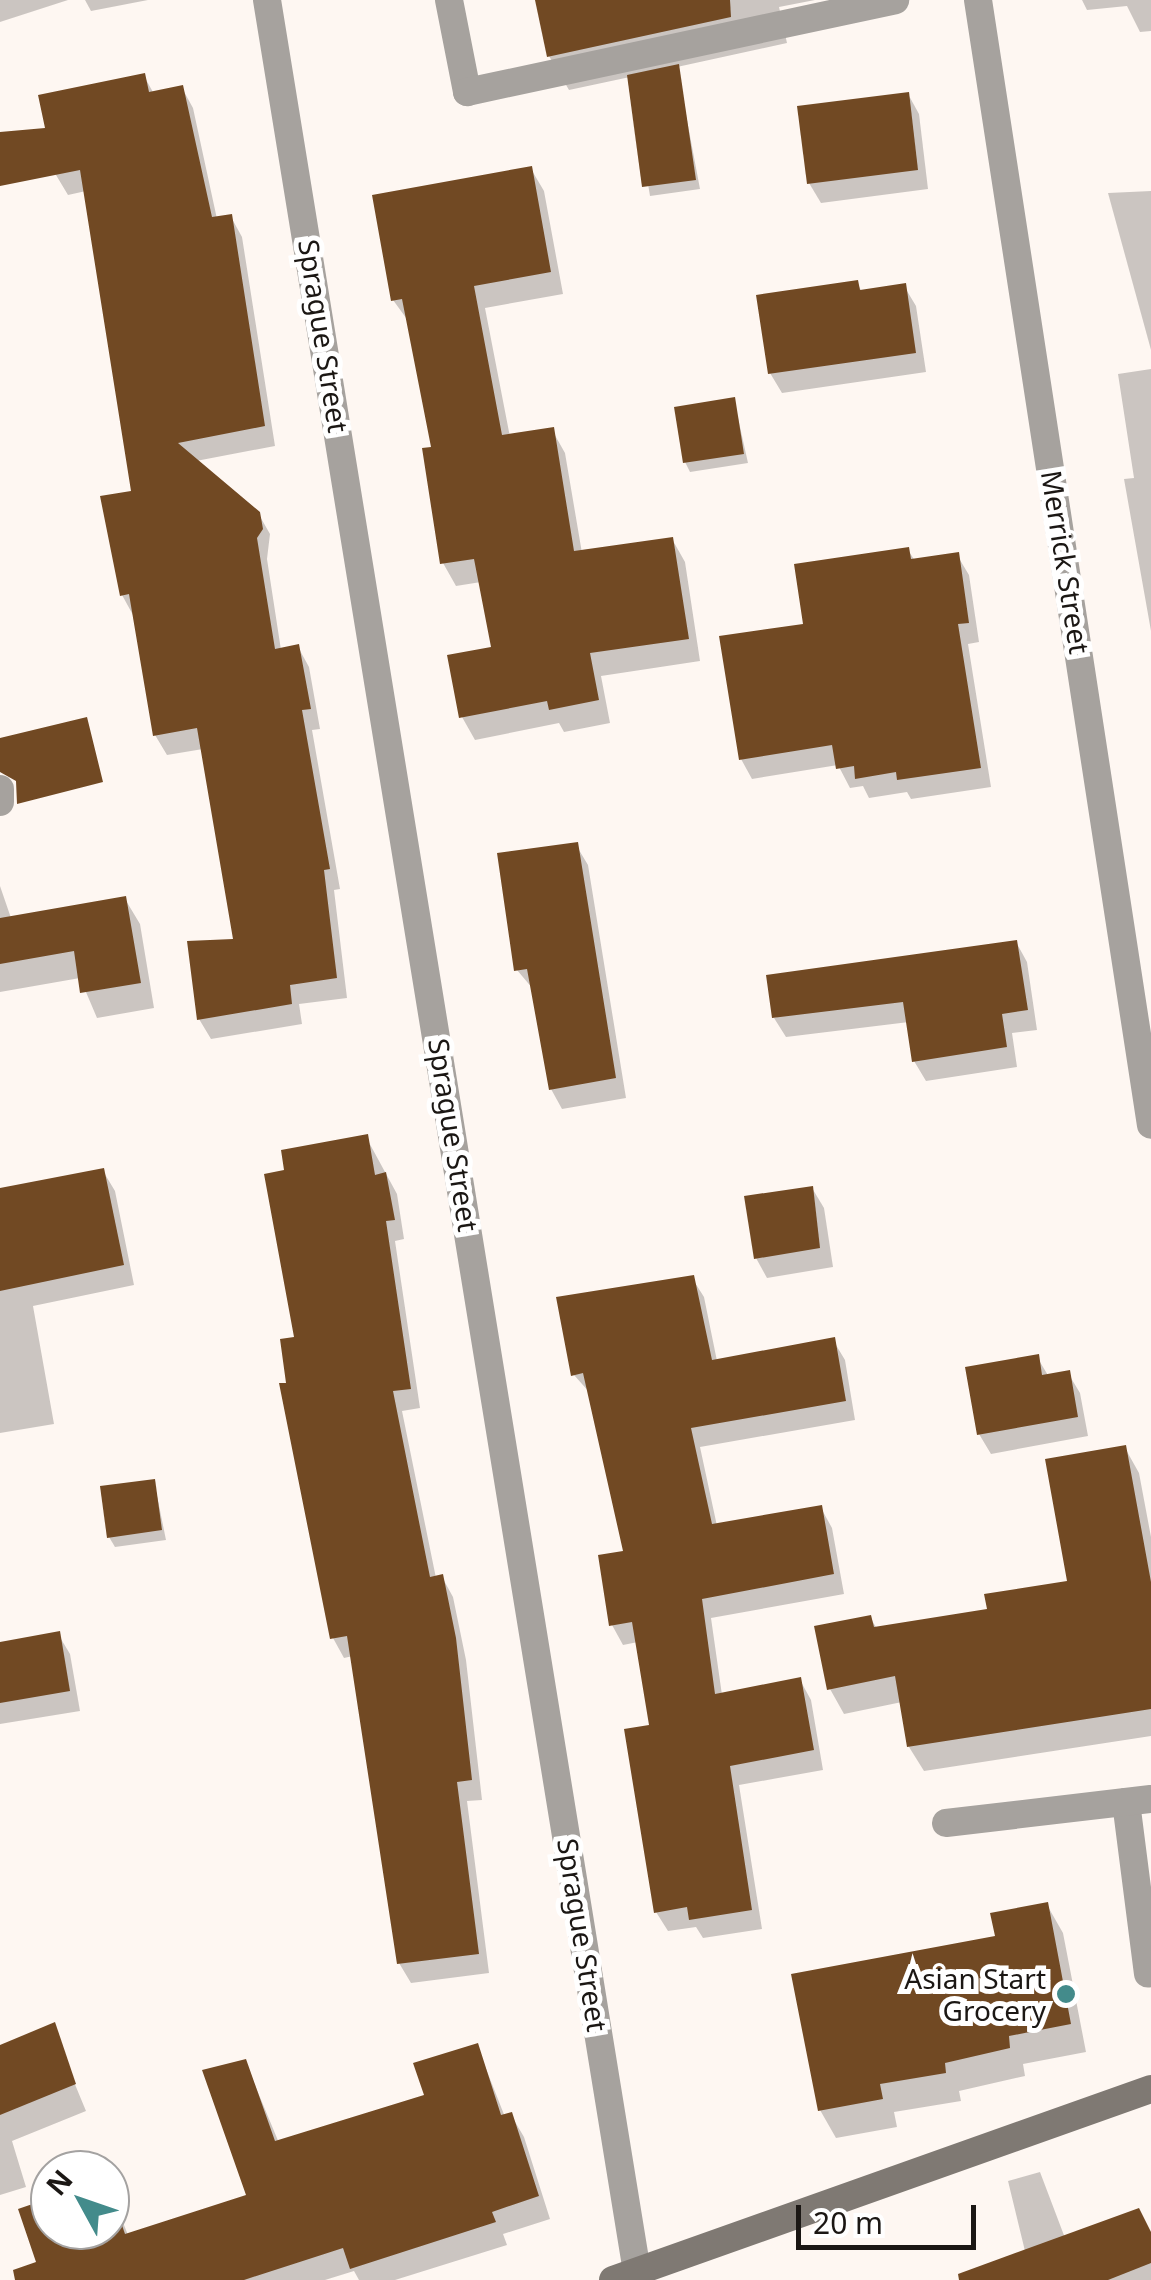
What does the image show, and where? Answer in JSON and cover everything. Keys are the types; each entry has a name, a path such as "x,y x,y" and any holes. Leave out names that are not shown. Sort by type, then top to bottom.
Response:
{"main road":[{"path":"625,2276 1151,2090"}],"street":[{"name":"Sprague Street","path":"267,0 625,2276"},
{"path":"449,0 467,92 895,0"},
{"name":"Merrick Street","path":"978,0 1151,1125"},
{"path":"0,788 0,802"},
{"path":"946,1823 1138,1800 1148,1974"}],"building":[{"path":"535,0 730,0 731,17 547,57"},
{"path":"679,64 696,180 642,187 627,75"},
{"path":"145,73 149,92 183,85 212,217 232,214 265,426 178,443 260,512 263,529 257,538 275,649 299,644 311,709 302,710 330,869 324,870 337,978 290,985 292,1004 197,1020 187,941 233,939 197,728 153,736 129,594 120,596 100,496 131,491 80,170 0,186 0,132 45,128 38,95"},
{"path":"909,92 918,170 807,184 797,106"},
{"path":"532,166 551,272 474,286 502,435 554,427 574,551 673,537 689,639 590,653 599,700 549,710 547,701 459,718 447,655 491,647 474,559 440,564 422,448 431,447 402,299 391,301 372,195"},
{"path":"858,280 860,290 906,283 916,353 768,374 756,295"},
{"path":"735,397 744,454 683,463 674,407"},
{"path":"909,547 911,559 959,552 969,623 958,624 981,768 897,780 896,772 855,779 854,766 836,769 832,745 739,760 719,636 803,624 794,564"},
{"path":"87,717 103,782 17,804 16,781 0,772 0,738"},
{"path":"578,842 616,1078 549,1090 527,969 514,971 497,853"},
{"path":"126,896 141,983 80,993 74,951 0,964 0,918"},
{"path":"1017,940 1028,1010 1002,1014 1007,1047 912,1062 903,1002 772,1018 766,975"},
{"path":"368,1134 375,1175 386,1172 395,1220 386,1221 411,1389 393,1391 430,1577 443,1574 456,1638 472,1780 457,1782 479,1954 397,1964 347,1636 330,1639 279,1383 286,1383 280,1339 294,1337 264,1174 284,1170 281,1150"},
{"path":"104,1168 124,1265 0,1291 0,1188"},
{"path":"813,1186 820,1248 754,1259 744,1196"},
{"path":"694,1275 712,1360 835,1337 846,1401 691,1428 712,1524 822,1505 834,1574 702,1599 715,1694 801,1677 814,1750 730,1766 752,1910 689,1920 687,1907 654,1913 624,1729 649,1725 632,1622 609,1626 598,1555 623,1551 583,1373 571,1376 556,1297"},
{"path":"1039,1354 1042,1375 1070,1370 1078,1417 977,1435 965,1367"},
{"path":"1126,1445 1151,1582 1151,1709 907,1747 895,1676 827,1690 814,1626 871,1615 874,1627 987,1609 984,1594 1067,1581 1045,1459"},
{"path":"155,1479 162,1530 107,1538 100,1486"},
{"path":"60,1631 70,1691 0,1703 0,1642"},
{"path":"1048,1902 1071,2024 1009,2036 1010,2048 945,2063 946,2073 880,2084 883,2099 818,2111 791,1974 995,1936 990,1913"},
{"path":"55,2022 76,2084 0,2115 0,2045"},
{"path":"478,2043 501,2115 512,2112 539,2196 492,2212 496,2222 350,2269 343,2248 244,2280 15,2280 13,2270 36,2262 32,2250 130,2250 130,2232 246,2195 202,2070 246,2059 275,2141 424,2095 413,2063"},
{"path":"30,2205 30,2244 18,2209"},
{"path":"1139,2208 1151,2232 1151,2263 1108,2280 959,2280 958,2274"}],"place":[{"name":"Asian Start Grocery","path":"1066,1994"}]}
